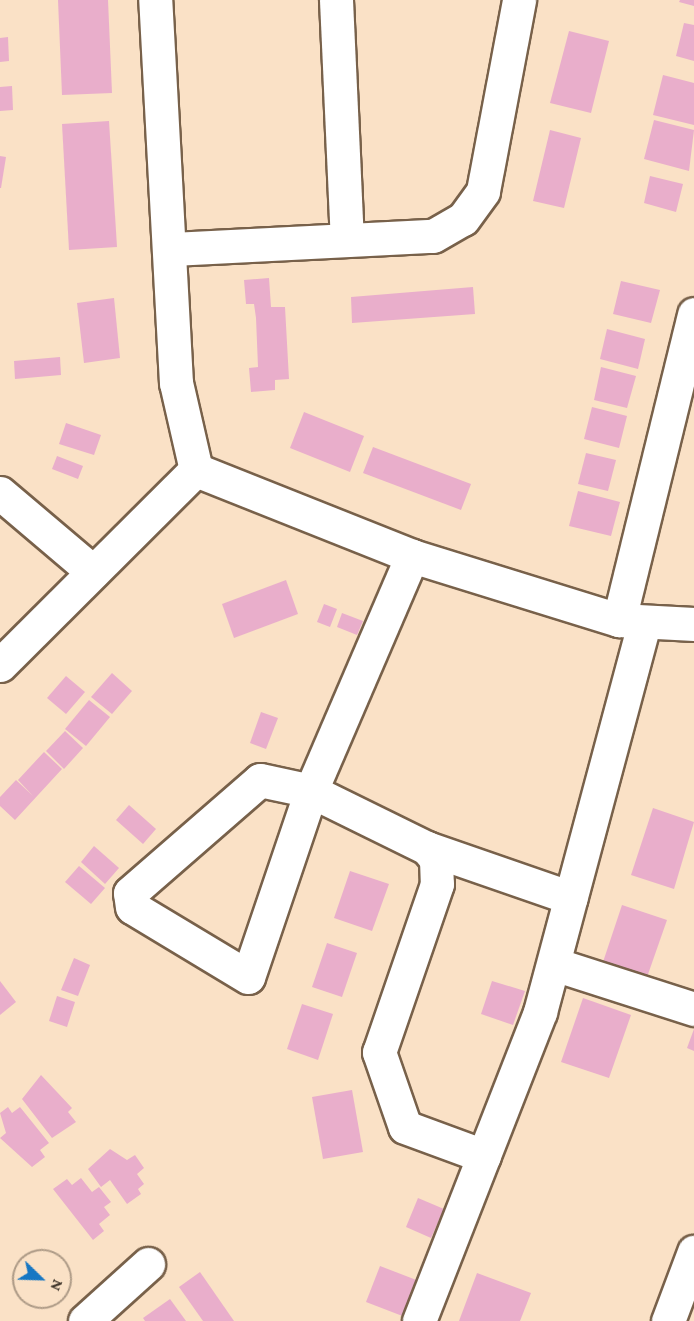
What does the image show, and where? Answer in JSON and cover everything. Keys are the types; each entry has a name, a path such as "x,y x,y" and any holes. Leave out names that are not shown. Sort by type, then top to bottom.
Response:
{"street":[{"path":"155,0 172,249 176,383 196,470"},
{"path":"336,0 348,240"},
{"path":"172,249 433,236 462,219 483,190 519,0"},
{"path":"419,1321 484,1156 554,964 571,898 631,621 694,314"},
{"path":"196,470 412,556 631,621 694,624"},
{"path":"0,665 196,470"},
{"path":"0,493 93,572"},
{"path":"412,556 311,791 248,977 132,907 130,893 260,780 311,791 427,848 571,898"},
{"path":"427,848 436,859 437,884 379,1052 393,1104 405,1127 484,1156"},
{"path":"554,964 694,1010"},
{"path":"668,1321 694,1252"},
{"path":"85,1321 148,1264"}],"building":[{"path":"58,0 108,0 112,93 62,95"},
{"path":"680,0 694,0 694,6 679,2"},
{"path":"684,23 694,25 694,61 676,56"},
{"path":"569,31 609,41 591,113 550,103"},
{"path":"8,37 9,61 0,62 0,38"},
{"path":"663,75 694,83 694,125 653,115"},
{"path":"12,86 13,110 0,111 0,87"},
{"path":"654,120 694,130 689,171 644,159"},
{"path":"109,121 117,247 69,250 62,124"},
{"path":"550,130 581,138 564,208 533,201"},
{"path":"0,156 6,157 1,188 0,188"},
{"path":"650,176 683,184 676,212 644,203"},
{"path":"269,278 271,307 285,307 289,379 275,380 275,390 251,392 249,368 258,367 256,318 254,304 246,304 244,280"},
{"path":"621,281 660,290 651,323 613,314"},
{"path":"473,287 475,314 352,323 351,297"},
{"path":"114,298 120,358 84,363 77,303"},
{"path":"607,329 645,339 638,369 600,359"},
{"path":"60,357 61,375 15,379 14,361"},
{"path":"601,367 636,376 627,408 594,400"},
{"path":"592,407 627,416 619,448 584,439"},
{"path":"304,412 364,436 350,472 290,448"},
{"path":"66,423 101,435 94,455 59,444"},
{"path":"373,447 471,484 461,510 363,473"},
{"path":"586,453 616,460 608,491 578,484"},
{"path":"57,456 83,466 78,479 52,469"},
{"path":"578,491 620,502 611,536 569,526"},
{"path":"286,580 298,614 234,638 222,604"},
{"path":"324,604 337,609 330,627 317,622"},
{"path":"342,613 363,621 357,635 337,627"},
{"path":"112,673 132,691 112,714 91,697"},
{"path":"66,676 85,692 66,714 47,698"},
{"path":"89,700 110,717 86,746 65,729"},
{"path":"261,712 278,718 266,749 250,743"},
{"path":"65,731 83,748 64,769 46,751"},
{"path":"44,752 62,769 15,820 0,806 0,797 16,780 33,796 18,780"},
{"path":"129,805 156,829 143,844 116,820"},
{"path":"653,808 694,822 674,889 631,875"},
{"path":"94,846 119,868 105,884 81,862"},
{"path":"79,866 105,888 91,904 65,882"},
{"path":"350,871 389,884 372,931 334,918"},
{"path":"622,905 667,920 646,980 602,965"},
{"path":"327,943 357,953 342,997 312,987"},
{"path":"74,958 90,965 78,996 61,990"},
{"path":"0,981 16,1002 0,1015"},
{"path":"492,981 525,991 513,1025 481,1014"},
{"path":"57,996 75,1002 67,1027 49,1021"},
{"path":"583,998 631,1015 609,1078 561,1062"},
{"path":"302,1004 333,1014 318,1060 287,1049"},
{"path":"694,1029 694,1051 687,1048"},
{"path":"41,1075 72,1108 68,1112 76,1122 52,1138 22,1099"},
{"path":"352,1090 363,1152 323,1159 312,1097"},
{"path":"8,1107 12,1113 20,1107 49,1143 40,1150 45,1157 32,1167 0,1138 6,1133 0,1113"},
{"path":"110,1149 127,1160 135,1155 144,1168 137,1174 144,1184 138,1189 141,1194 127,1204 110,1180 101,1187 88,1169"},
{"path":"81,1178 92,1192 99,1187 111,1202 104,1207 110,1215 99,1224 104,1231 93,1240 53,1189 67,1179 72,1185"},
{"path":"418,1198 444,1209 431,1238 406,1227"},
{"path":"380,1266 419,1281 405,1317 366,1302"},
{"path":"200,1272 234,1321 203,1321 179,1287"},
{"path":"477,1273 531,1293 520,1321 459,1321"},
{"path":"170,1299 186,1321 145,1321 143,1318"}]}
